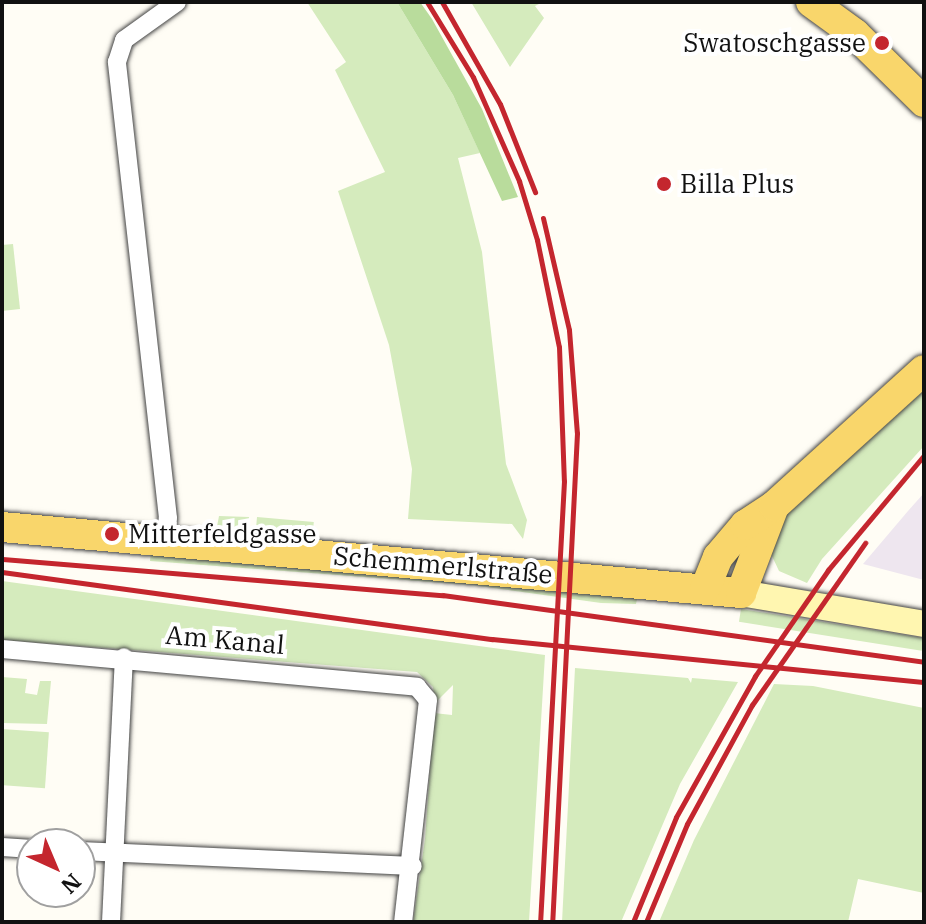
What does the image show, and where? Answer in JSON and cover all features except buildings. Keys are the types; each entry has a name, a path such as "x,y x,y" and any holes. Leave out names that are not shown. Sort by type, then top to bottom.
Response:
{"main road":[{"path":"811,2 855,34 924,102"},
{"path":"705,589 725,545 774,506 924,370"},
{"path":"774,506 741,593 924,624"},
{"name":"Schemmerlstraße","path":"2,527 741,593"}],"street":[{"path":"165,541 168,518 118,45 177,2"},
{"name":"Am Kanal","path":"2,649 410,683 423,692 426,709 413,866"},
{"path":"111,922 124,657"},
{"path":"96,852 413,866 403,922"}],"shaded area":[{"path":"924,493 924,580 863,564 908,511"}],"green space":[{"path":"307,2 397,2 453,95 480,153 458,158 482,252 506,464 527,520 523,539 512,524 408,519 412,469 389,345 338,191 385,172 335,70 346,62"},
{"path":"397,2 420,2 432,19 482,109 518,197 502,201 453,95"},
{"path":"471,2 543,2 535,6 544,18 510,67"},
{"path":"13,244 20,309 2,311 2,245"},
{"path":"924,388 924,446 822,559 807,583 779,571 772,556 764,555 785,513"},
{"path":"219,516 249,517 248,535 216,532"},
{"path":"257,517 314,522 312,539 256,534"},
{"path":"151,550 638,595 636,604 601,603 472,585 150,561"},
{"path":"2,581 545,655 529,922 413,922 425,839 434,713 452,715 453,685 435,703 433,687 417,672 2,640"},
{"path":"741,609 924,638 922,651 739,622"},
{"path":"575,668 688,678 691,683 692,678 738,682 680,784 621,922 562,922"},
{"path":"2,677 27,679 25,693 37,695 40,681 51,681 47,724 2,723"},
{"path":"774,684 813,686 924,708 924,893 858,879 848,922 659,922 694,840"},
{"path":"2,729 49,732 45,788 2,785"}],"railway":[{"path":"427,2 473,77 519,181 537,240 559,347 564,481 540,922"},
{"path":"442,2 500,104 535,192"},
{"path":"543,218 569,330 577,433 552,922"},
{"path":"633,922 676,817 755,676 828,570 924,455"},
{"path":"646,922 687,824 752,705 865,543"},
{"path":"2,559 443,595 924,662"},
{"path":"2,572 492,639 924,682"}],"place":[{"name":"Swatoschgasse","path":"882,43"},
{"name":"Billa Plus","path":"664,184"},
{"name":"Mitterfeldgasse","path":"112,534"}]}
